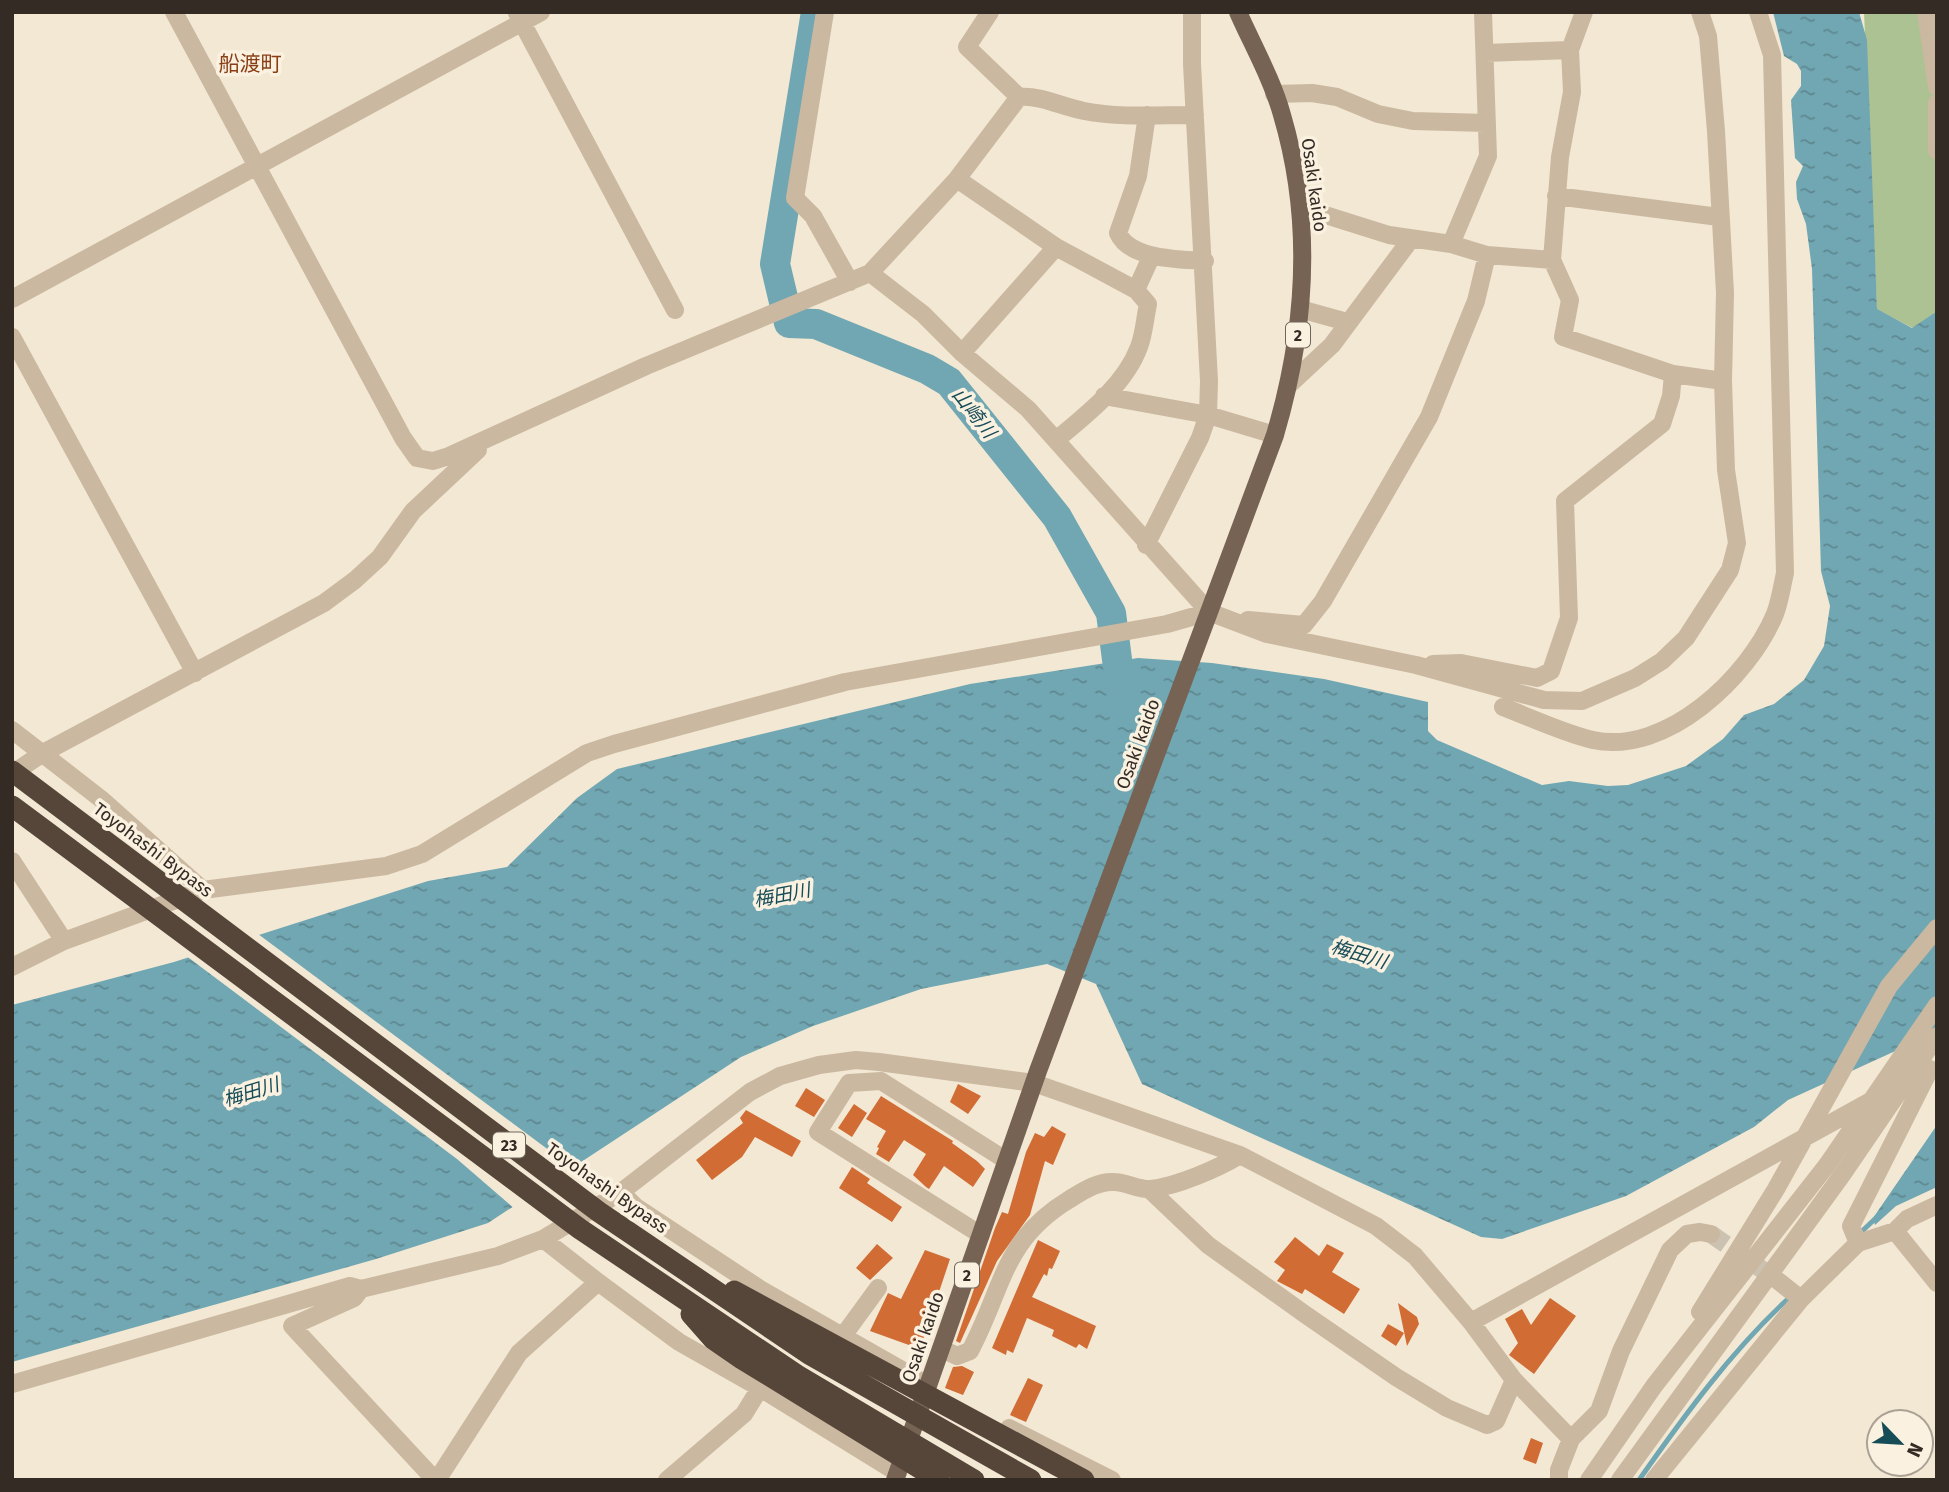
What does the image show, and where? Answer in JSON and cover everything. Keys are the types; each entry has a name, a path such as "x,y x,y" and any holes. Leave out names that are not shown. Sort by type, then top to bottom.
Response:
{"highway":[{"name":"Toyohashi Bypass","path":"12,772 565,1188 809,1354 1031,1480"},
{"name":"23","path":"12,806 580,1229 797,1375 974,1480"},
{"name":"23","path":"669,1260 755,1301 1079,1475"},
{"name":"23","path":"671,1292 713,1339 810,1404 939,1480"}],"main road":[{"name":"Osaki kaido","path":"897,1477 1036,1077 1195,651 1214,614 1290,385 1300,309 1300,207 1282,116 1275,94 1238,12"}],"street":[{"path":"174,12 409,449 417,458 433,461 784,308 870,274 957,179 1019,97"},
{"path":"12,299 257,166 519,17 541,12"},
{"path":"825,12 795,198 813,216 850,282"},
{"path":"990,12 967,47 1019,97 1032,96 1082,111 1117,116 1195,115"},
{"path":"1146,545 1200,438 1208,415 1205,261 1195,115 1192,12"},
{"path":"1451,244 1488,156 1483,12"},
{"path":"1584,12 1570,50 1572,93 1556,196 1552,260 1570,300 1563,337 1673,374 1723,380"},
{"path":"870,274 923,314 962,353 1028,409 1146,545 1214,614 1267,634 1416,665 1544,700 1582,701 1614,690 1662,661 1686,638 1730,570 1737,543 1726,470 1723,380 1725,293 1708,36 1700,12"},
{"path":"1503,708 1594,740 1639,738 1674,726 1705,705 1735,674 1761,639 1775,614 1785,573 1772,55 1758,12"},
{"path":"1926,12 1937,87"},
{"path":"519,17 675,310"},
{"path":"1485,54 1570,50"},
{"path":"1275,94 1312,93 1337,97 1378,114 1413,121 1486,122"},
{"path":"1937,103 1937,151"},
{"path":"1147,116 1139,176 1118,233 1121,239 1151,257 1205,261"},
{"path":"957,179 1056,247 1136,290 1148,304 1139,347 1124,375 1056,440"},
{"path":"1556,196 1719,217"},
{"path":"1300,207 1411,239 1451,244 1487,255 1552,260"},
{"path":"1290,385 1332,345 1411,239"},
{"path":"962,353 1056,247"},
{"path":"12,967 64,941 203,890 386,866 422,854 587,752 845,682 1214,614 1304,625 1323,601 1429,417 1476,301 1487,255"},
{"path":"1136,290 1151,257"},
{"path":"1300,309 1347,322"},
{"path":"12,337 195,673"},
{"path":"1416,665 1461,663 1537,678 1551,671 1569,618 1565,501 1661,424 1671,396 1673,374"},
{"path":"1104,396 1208,415 1275,435"},
{"path":"12,772 324,603 380,557 413,511 443,480 496,435"},
{"path":"12,730 100,799 203,890"},
{"path":"12,861 64,941"},
{"path":"1589,1480 1654,1386 1776,1189 1889,986 1937,928"},
{"path":"1620,1480 1835,1170 1937,1005"},
{"path":"1654,1386 1934,1052"},
{"path":"1654,1480 1792,1291 1856,1237 1934,1052"},
{"path":"1471,1322 1934,1052"},
{"path":"12,1384 350,1286 361,1289 498,1256 544,1239 621,1192 750,1092 800,1070 856,1060 1036,1077 1240,1155 1377,1226 1415,1256 1471,1322 1514,1380 1571,1439"},
{"path":"981,1235 818,1132 849,1083 881,1081 1007,1161"},
{"path":"942,1349 957,1356 970,1351 1016,1248 1043,1216 1084,1190 1106,1182 1149,1189 1222,1166 1240,1155"},
{"path":"1149,1189 1208,1245 1385,1369 1447,1408 1487,1425 1496,1421 1514,1380"},
{"path":"621,1192 636,1207 749,1281 1079,1475 1112,1480"},
{"path":"1856,1237 1895,1231 1907,1219 1937,1205"},
{"path":"1895,1231 1937,1283"},
{"path":"1559,1480 1559,1470 1571,1439 1599,1411 1621,1351 1670,1250 1687,1234 1711,1234"},
{"path":"544,1239 679,1342 760,1388 897,1477"},
{"path":"361,1289 354,1297 292,1326 436,1480 519,1353 597,1282"},
{"path":"843,1336 878,1288"},
{"path":"667,1480 744,1414 760,1388"}],"green space":[{"path":"1864,12 1937,12 1937,311 1913,328 1877,310"}],"water":[{"name":"梅田川","path":"1773,12 1859,12 1867,40 1877,309 1912,328 1937,311 1937,1032 1788,1100 1754,1127 1626,1196 1502,1239 1481,1237 1142,1084 1096,984 1047,964 921,989 813,1026 741,1057 488,1223 376,1259 12,1362 12,1005 174,962 428,881 507,867 577,798 617,769 970,684 1138,658 1212,663 1324,679 1428,702 1428,731 1437,740 1542,785 1569,781 1608,786 1628,785 1686,766 1723,739 1744,715 1774,704 1804,680 1824,646 1830,606 1821,571 1812,269 1806,224 1797,199 1796,182 1803,166 1795,158 1791,100 1801,86 1801,71 1797,64 1784,56"},
{"path":"1937,1125 1937,1187 1896,1206 1875,1225 1873,1218"}],"pier":[{"path":"254,931 577,1171 516,1210 457,1159 185,955"}],"building":[{"path":"958,1084 981,1096 968,1114 950,1102"},
{"path":"806,1088 825,1100 814,1117 795,1106"},
{"path":"881,1096 953,1141 952,1143 977,1161 985,1169 973,1187 944,1166 929,1189 926,1187 913,1175 926,1154 904,1140 889,1162 876,1154 886,1131 866,1119"},
{"path":"854,1104 867,1113 852,1137 838,1128"},
{"path":"746,1110 801,1141 792,1157 755,1137 742,1157 712,1180 696,1160 743,1123 740,1118"},
{"path":"1052,1126 1066,1134 1053,1165 1045,1161 1030,1215 997,1261 960,1343 956,1341 995,1228 1002,1212 1008,1214 1026,1152 1035,1133 1044,1137"},
{"path":"852,1167 870,1179 867,1183 902,1207 892,1222 839,1188"},
{"path":"1295,1237 1319,1256 1327,1244 1344,1253 1332,1272 1360,1289 1344,1314 1305,1289 1302,1294 1277,1281 1285,1270 1274,1262"},
{"path":"1038,1240 1060,1251 1052,1269 1049,1268 1047,1276 1044,1274 1032,1297 1096,1326 1087,1349 1079,1344 1076,1348 1052,1336 1054,1330 1027,1318 1013,1353 1007,1350 1006,1355 992,1348"},
{"path":"877,1244 893,1258 870,1280 856,1268"},
{"path":"925,1250 950,1259 920,1349 870,1331 888,1293 901,1299"},
{"path":"1550,1298 1576,1316 1534,1374 1509,1355 1518,1343 1505,1319 1522,1309 1531,1325"},
{"path":"1398,1303 1417,1317 1419,1324 1407,1346"},
{"path":"1388,1324 1404,1333 1396,1346 1381,1336"},
{"path":"962,1366 974,1372 963,1395 945,1388 953,1367"},
{"path":"1028,1378 1043,1385 1026,1422 1010,1415"},
{"path":"1531,1438 1543,1443 1536,1464 1523,1459"}],"waterway":[{"name":"山崎川","path":"816,12 775,264 789,323 816,324 927,369 949,382 1057,517 1111,613 1122,698"},
{"path":"1857,1236 1878,1216"},
{"path":"1639,1480 1729,1361 1790,1297"}],"tunnel":[{"path":"1711,1234 1777,1280"}],"district":[{"name":"船渡町","path":"250,64"}]}
